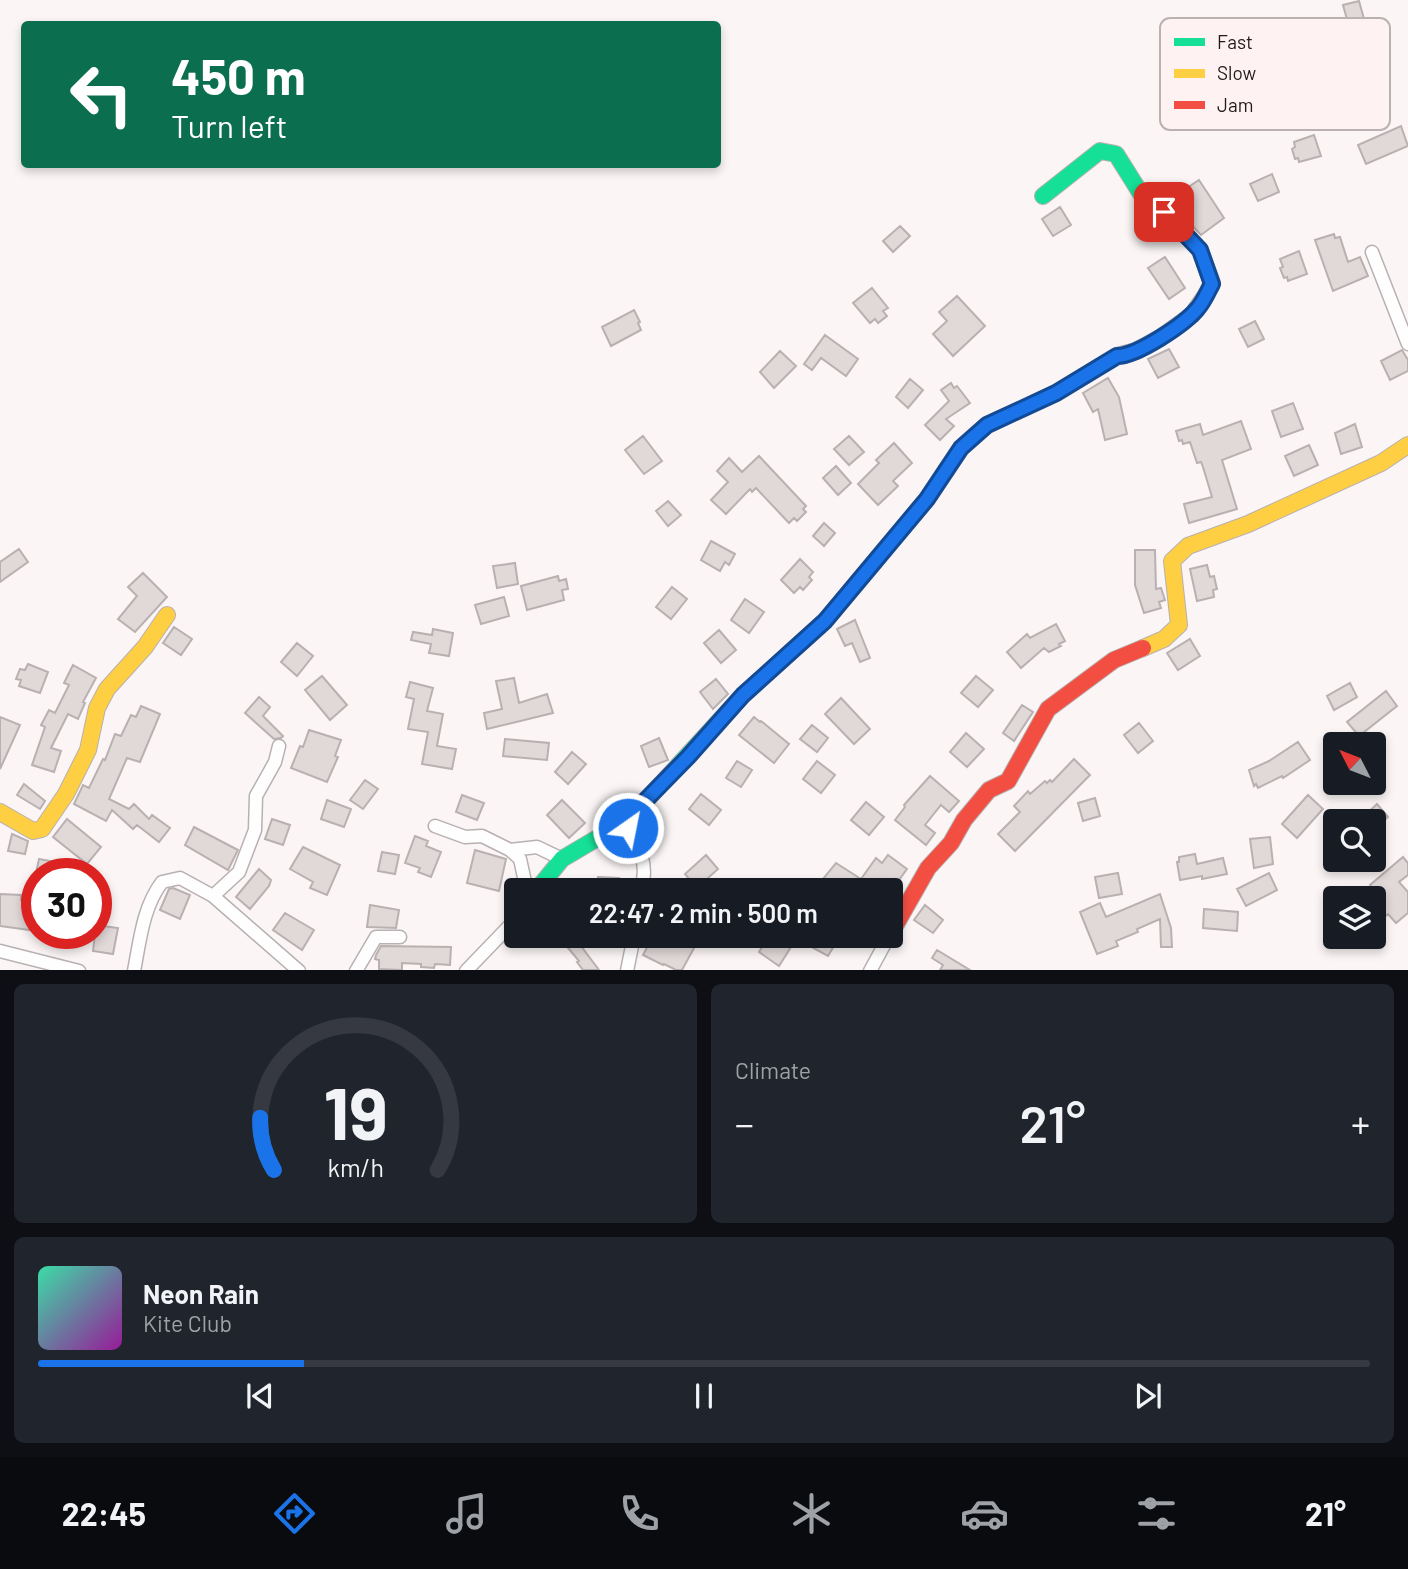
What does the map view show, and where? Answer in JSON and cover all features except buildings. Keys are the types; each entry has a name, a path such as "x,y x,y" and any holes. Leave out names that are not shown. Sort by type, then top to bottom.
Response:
{"street":[{"path":"547,878 562,859 628,820 743,695 825,621 927,499 961,448 987,425 1056,393 1117,356 1127,356 1174,328 1198,308 1212,284 1200,250 1164,212 1148,205 1116,154 1100,151 1043,197"},
{"path":"1372,252 1408,344"},
{"path":"903,911 928,868 951,843 964,820 989,790 1008,781 1048,709 1114,660 1164,639 1179,625 1172,561 1188,546 1248,524 1381,463 1408,445"},
{"path":"0,813 33,831 42,829 66,794 88,750 97,708 107,689 145,647 167,615"},
{"path":"213,896 239,872 255,830 256,796 275,762 279,746"},
{"path":"628,820 628,828 644,866 644,878"},
{"path":"436,826 465,837 482,836 510,850 520,859 524,878"},
{"path":"510,850 537,847 562,859"},
{"path":"134,970 147,906 162,882 180,878 213,896 298,970"},
{"path":"467,970 504,931"},
{"path":"357,970 376,937 400,937"},
{"path":"627,970 632,948"},
{"path":"871,970 882,948"},
{"path":"0,951 75,970"}],"traffic: fast":[{"path":"1043,196 1100,151 1116,154 1148,205 1164,212 1200,250 1212,283 1206,295"},
{"path":"547,878 562,859 628,820 743,695 825,621 927,499 947,469"}],"traffic: slow":[{"path":"947,469 961,448 987,425 1056,393 1117,356 1136,351 1160,338 1192,315 1206,295"},
{"path":"1143,648 1164,639 1179,625 1172,561 1188,546 1248,524 1381,463 1408,445"},
{"path":"0,812 33,831 42,829 66,794 88,750 97,708 107,689 145,647 167,615"}],"traffic: jam":[{"path":"903,912 928,868 951,843 964,820 989,790 1008,781 1048,709 1114,660 1143,648"}],"route":[{"path":"628,828 628,820 635,811 743,695 825,621 927,499 961,448 987,425 1056,393 1117,356 1127,356 1174,328 1198,308 1212,284 1200,250 1164,212"}]}
